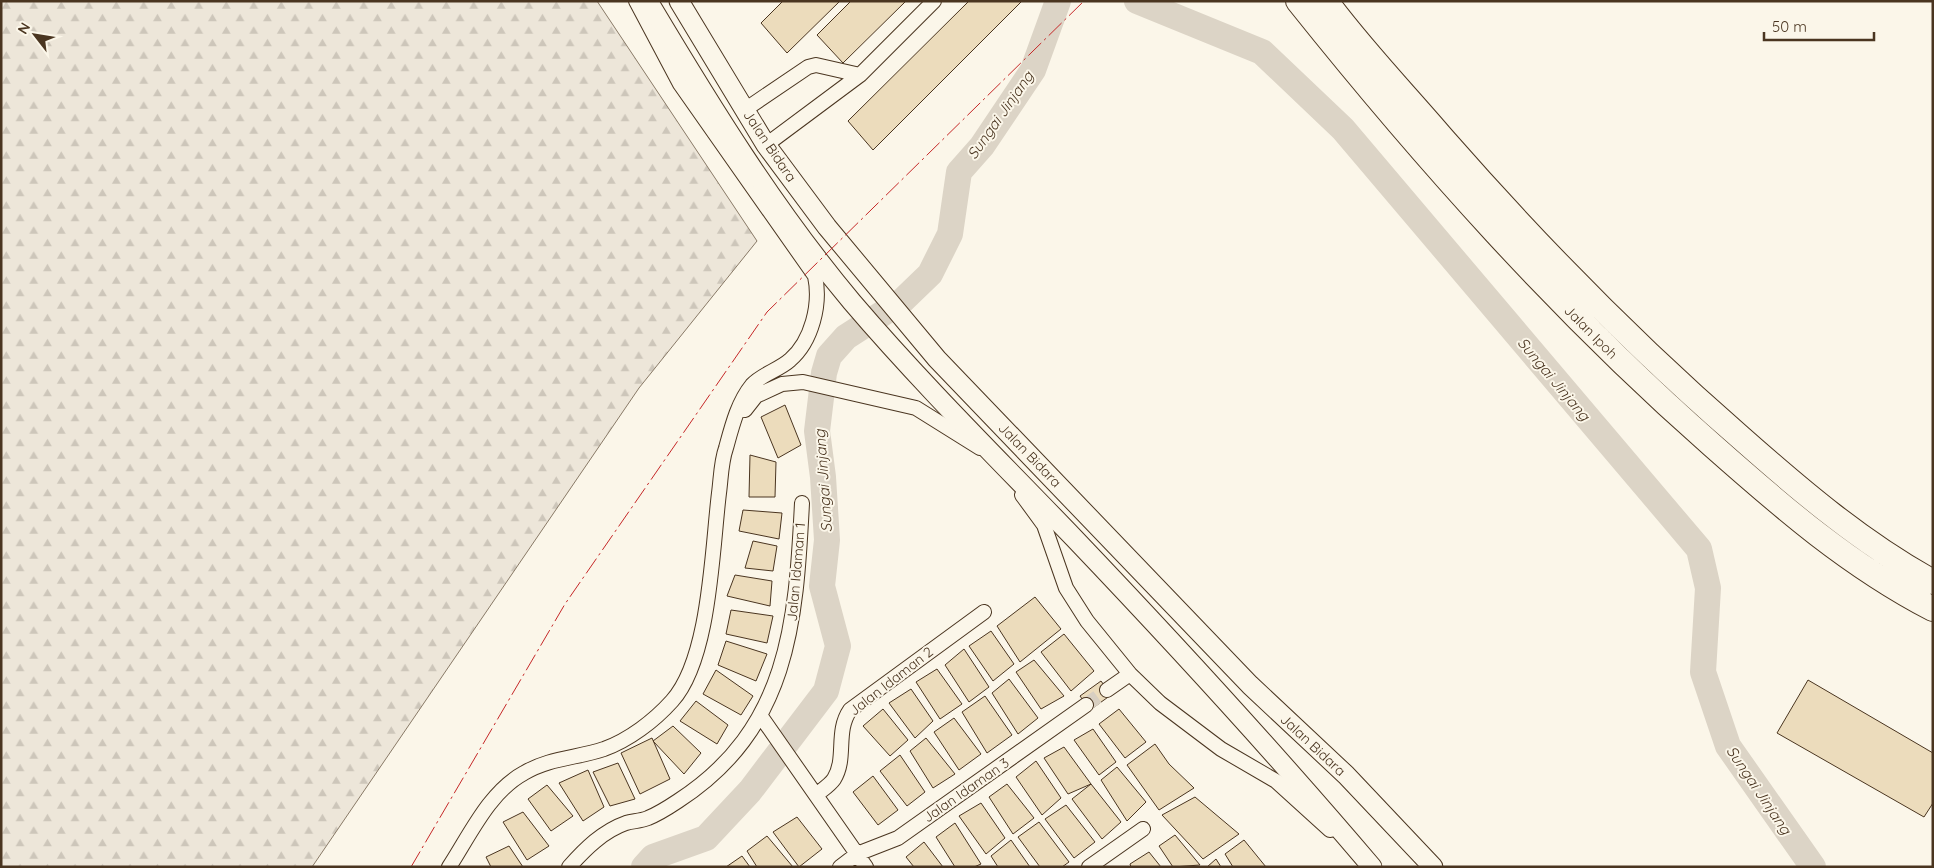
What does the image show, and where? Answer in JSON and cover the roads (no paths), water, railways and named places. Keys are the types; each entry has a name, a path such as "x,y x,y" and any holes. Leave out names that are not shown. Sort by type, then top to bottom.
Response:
{"highway":[{"name":"Jalan Ipoh","path":"1298,1 1451,185 1537,277 1629,370 1783,508 1818,536 1880,579 1933,609"},
{"name":"Jalan Ipoh","path":"1326,1 1376,64 1511,215 1642,349 1832,515 1868,543 1933,582"}],"main road":[{"name":"Jalan Bidara","path":"648,1 712,108 851,300 991,455 1072,537 1226,700 1372,867"},
{"name":"Jalan Bidara","path":"679,1 766,145 873,284 971,396 1250,685 1346,775 1432,867"},
{"path":"746,109 737,115 735,122 738,132 766,169 829,272"}],"street":[{"path":"449,867 489,805 504,787 524,773 550,761 604,749 625,739 648,724 673,701 693,668 703,630 723,456 732,426 742,400 753,384 790,361 802,348 813,323 818,291 815,276 680,84 636,1"},
{"path":"766,145 860,75 934,1"},
{"path":"746,109 808,67 816,65 860,75"},
{"path":"732,426 756,396 782,384 803,382 916,408 991,455 1044,525 1066,588 1087,620 1130,674 1160,703 1221,749 1276,781 1295,795 1366,867"},
{"name":"Jalan Idaman 1","path":"569,867 602,836 626,823 648,818 678,801 711,777 735,752 760,715 770,698 785,654 795,610 802,503"},
{"name":"Jalan Idaman 2","path":"816,795 834,779 840,756 843,720 850,710 984,612"},
{"path":"1107,690 1130,674"},
{"name":"Jalan Idaman 3","path":"840,867 858,854 898,838 1086,705"},
{"path":"760,715 866,867"},
{"path":"1089,867 1142,829"}],"waterway":[{"name":"Sungai Jinjang","path":"644,867 653,857 706,838 750,791 826,691 838,646 822,586 827,540 823,477 817,431 824,373 829,356 846,337 902,301 930,274 950,234 959,172 982,146 1033,70 1058,1"},
{"name":"Sungai Jinjang","path":"1137,1 1262,52 1343,129 1699,549 1708,588 1703,672 1728,746 1813,867"}],"tunnel":[{"path":"1086,705 1107,690"}]}
